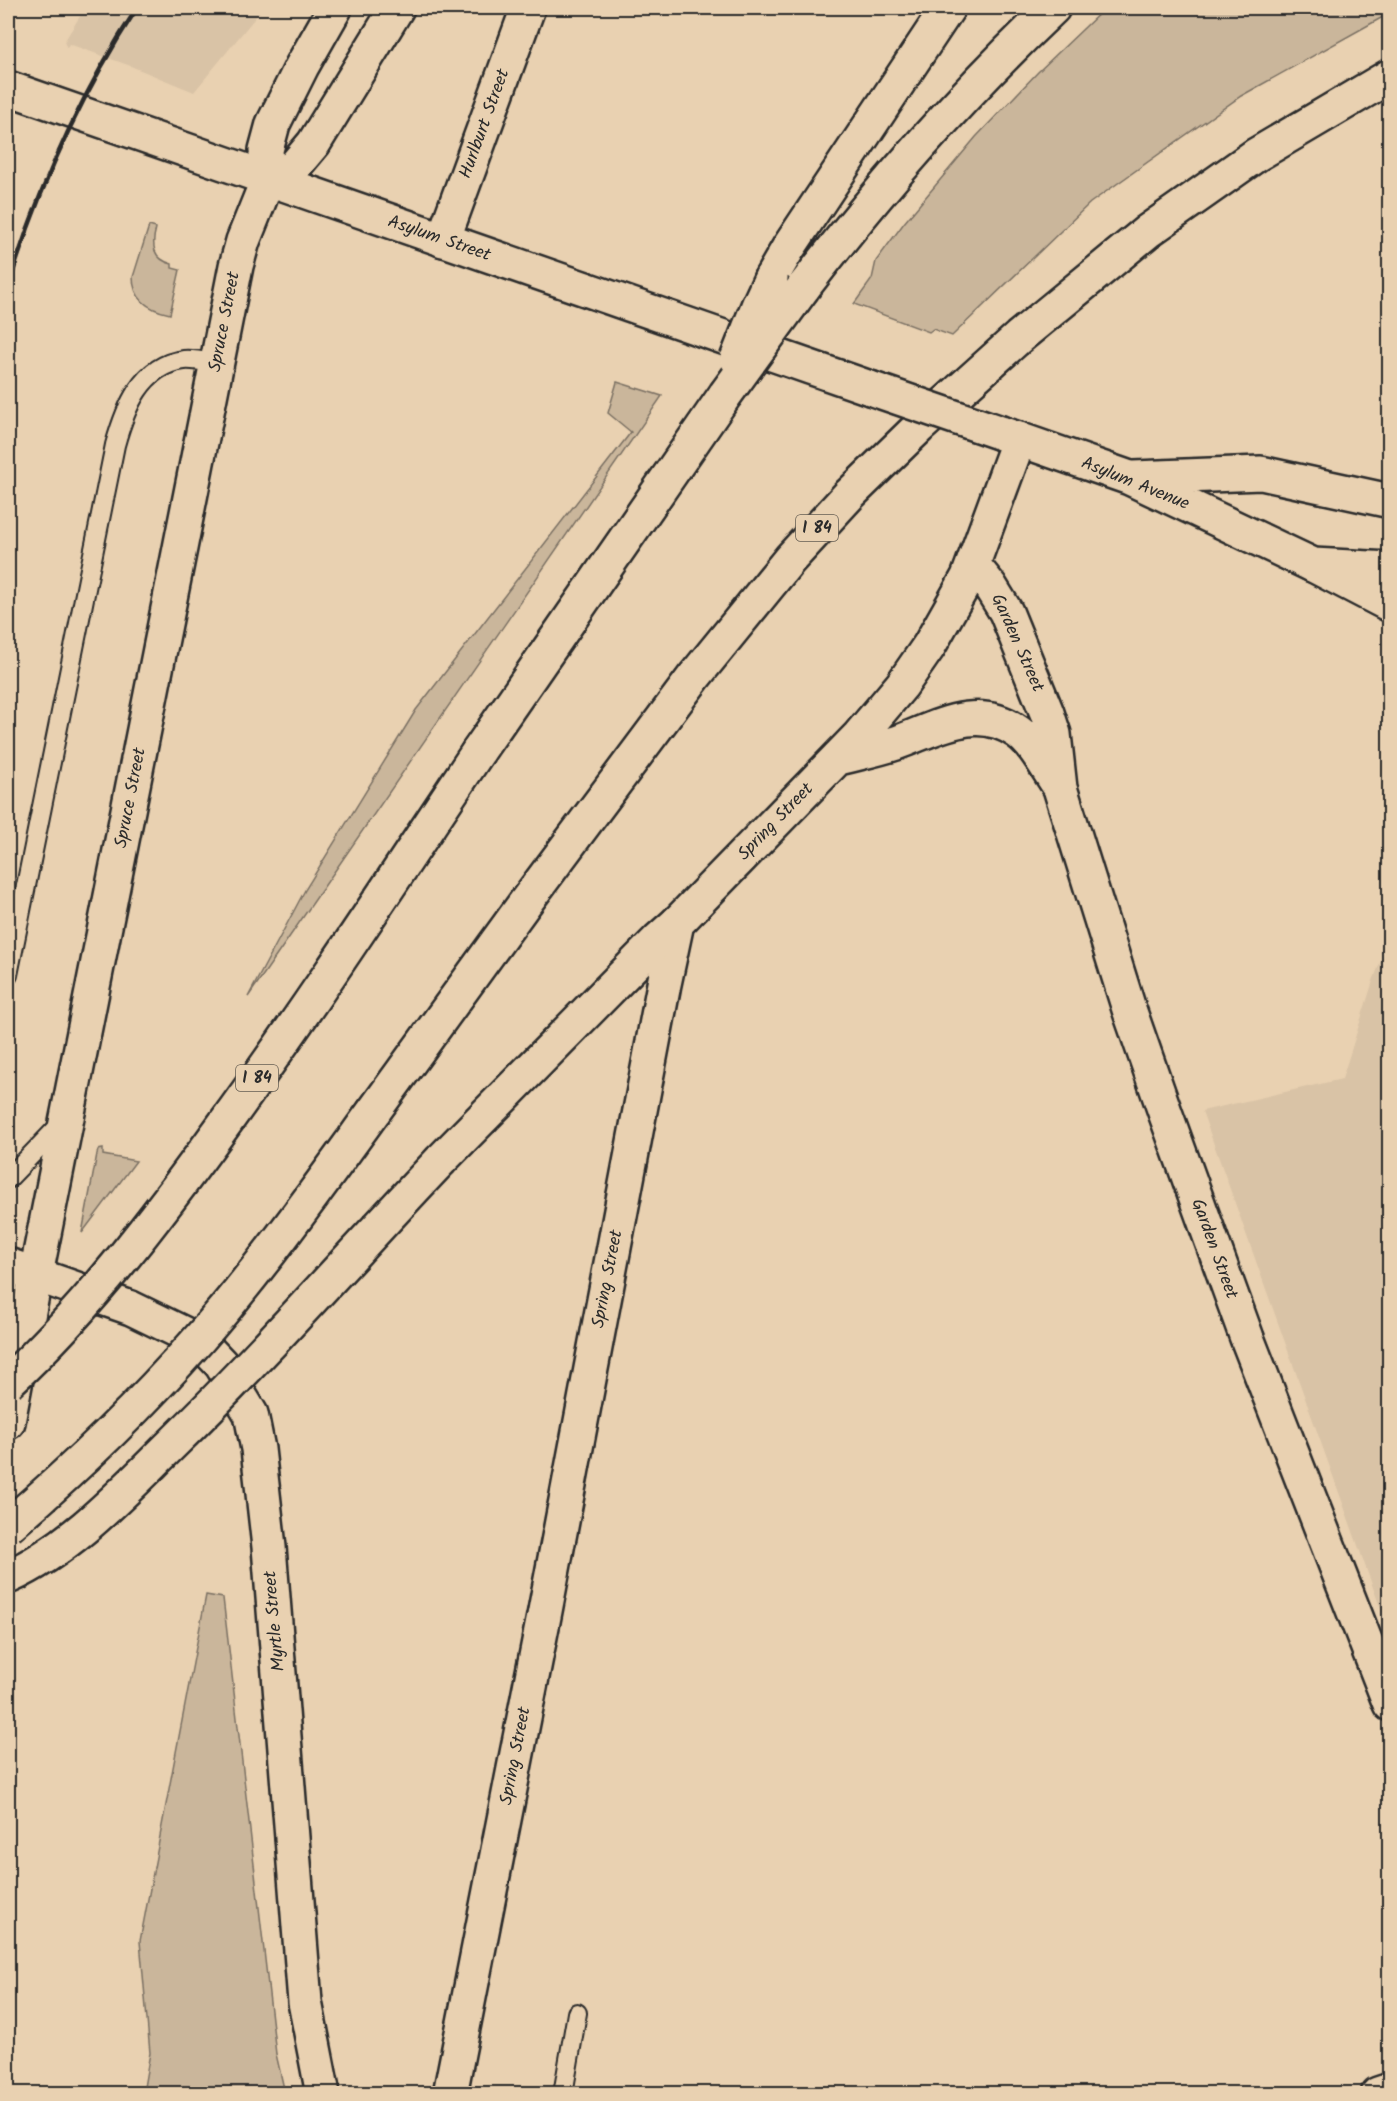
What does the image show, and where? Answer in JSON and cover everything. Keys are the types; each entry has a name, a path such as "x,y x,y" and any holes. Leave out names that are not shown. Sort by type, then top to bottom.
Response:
{"main road":[{"path":"335,8 273,124 266,150 268,180 293,168 314,143 397,8"},
{"name":"Hurlburt Street","path":"443,240 528,8"},
{"path":"725,395 748,328 771,278 948,8"},
{"name":"I 84","path":"8,1382 49,1343 105,1281 151,1224 215,1137 313,999 520,690 725,395 803,288 907,161 998,62 1053,8"},
{"name":"I 84","path":"8,1527 106,1438 199,1338 289,1226 560,855 694,678 790,559 862,481 927,418 1010,344 1148,231 1221,178 1284,137 1389,76"},
{"name":"Asylum Street","path":"8,88 870,388"},
{"name":"Spruce Street","path":"8,1422 22,1269 67,1117 236,266 243,241 268,180"},
{"name":"Asylum Avenue","path":"870,388 1130,478 1313,565 1389,605"},
{"path":"973,566 1010,436"},
{"path":"1130,478 1261,473 1389,501"},
{"path":"1313,565 1389,569"},
{"name":"Spring Street","path":"450,2094 677,923 876,717 915,668 952,608 973,566"},
{"name":"Garden Street","path":"973,566 999,599 1023,650 1054,734 1060,788 1126,998 1247,1338 1389,1704"},
{"name":"Garden Street","path":"838,758 895,743 948,722 968,719 987,720 1008,726 1023,736 1060,788"},
{"path":"8,1577 44,1559 62,1546 135,1481 259,1356 441,1160 677,923"},
{"name":"Myrtle Street","path":"22,1269 131,1308 199,1341 220,1364 251,1414 258,1449 269,1547 305,2002 323,2094"},
{"path":"1378,2094 1389,2090"}],"lane":[{"path":"8,975 115,445 125,411 138,389 163,365 186,359 216,364"},
{"path":"8,1179 67,1117"},
{"path":"564,2094 577,2013"}],"shaded area":[{"path":"85,8 263,8 194,92 69,44 67,48 64,42"},
{"path":"1105,8 1389,8 1390,13 1241,96 1090,203 952,336 933,329 929,332 854,304 872,279 876,261 904,223 976,137 1038,72"},
{"path":"149,226 156,228 154,246 157,255 172,264 172,268 180,270 170,314 144,303 139,298 134,285 133,277"},
{"path":"617,382 662,396 248,997 305,890 416,710 631,432 608,413"},
{"path":"1389,939 1390,1632 1202,1111 1342,1079 1373,981"},
{"path":"103,1149 103,1155 136,1161 82,1233 98,1150"},
{"path":"206,1595 223,1598 276,2054 285,2093 143,2093 150,2053 140,1941"}],"railway":[{"path":"8,288 47,179 79,108 137,8"}]}
